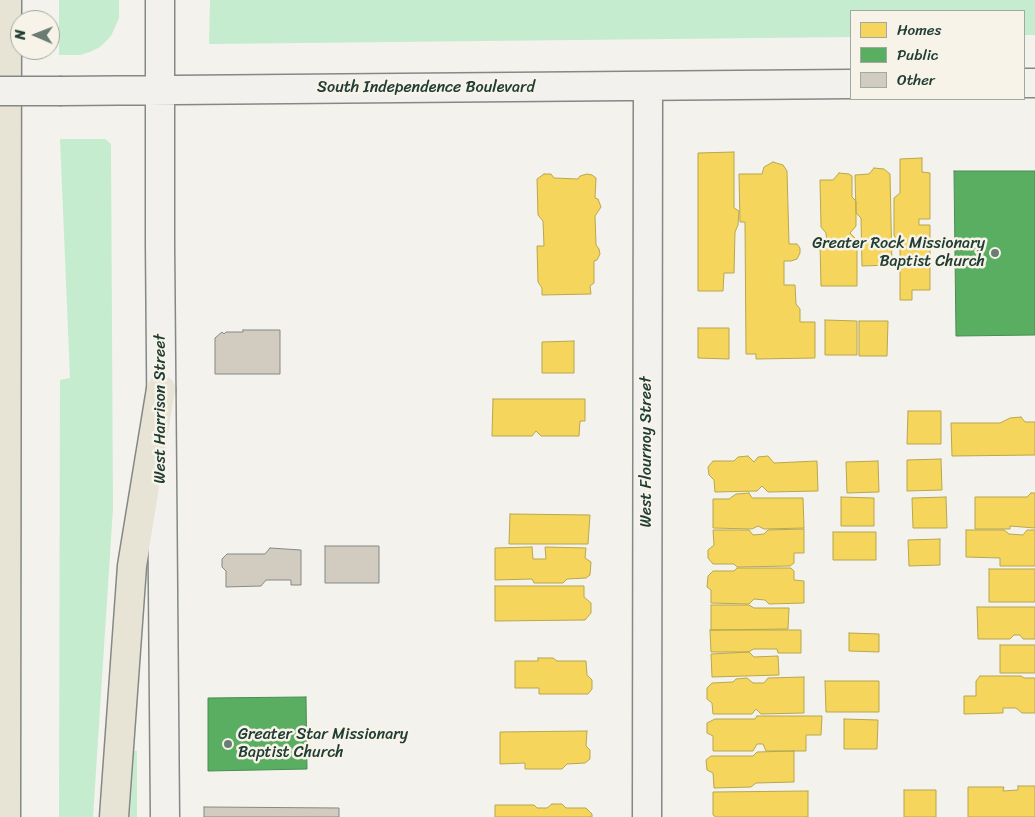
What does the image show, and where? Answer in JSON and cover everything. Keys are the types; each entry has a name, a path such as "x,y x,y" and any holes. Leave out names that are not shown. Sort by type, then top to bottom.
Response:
{"highway":[{"path":"6,817 7,0"},
{"path":"114,817 132,566 161,389"}],"street":[{"name":"West Harrison Street","path":"160,0 165,817"},
{"name":"South Independence Boulevard","path":"0,92 850,84"},
{"name":"West Flournoy Street","path":"647,817 648,86"}],"green space":[{"path":"59,0 119,0 119,18 111,36 100,47 80,55 60,55"},
{"path":"210,0 1035,0 1035,35 1025,35 1025,10 850,10 850,37 209,44"},
{"path":"60,139 105,139 111,144 113,508 93,817 59,817 60,380 70,378"},
{"path":"134,751 137,751 137,817 130,817"}],"building: Homes":[{"path":"734,152 734,208 739,211 738,225 735,232 734,273 724,273 723,291 698,291 698,153"},
{"path":"922,158 922,172 930,173 930,219 919,219 919,225 930,225 930,290 912,290 912,300 900,300 900,242 894,236 894,198 900,193 900,159"},
{"path":"773,162 783,165 787,171 789,244 797,244 800,248 797,259 784,261 784,285 795,285 796,304 800,309 800,322 815,322 815,358 756,359 756,354 746,354 745,222 740,222 739,174 762,174 764,167"},
{"path":"874,168 884,169 890,174 892,265 862,266 861,218 856,213 855,175 869,174"},
{"path":"839,173 852,176 852,197 856,201 856,226 850,233 857,240 857,286 821,286 820,244 827,244 826,233 821,227 820,180 833,180"},
{"path":"544,174 551,174 554,178 578,179 580,176 587,174 596,178 595,198 598,199 601,207 595,216 596,245 600,254 597,260 594,261 594,283 590,286 591,294 542,295 542,288 538,282 537,246 544,246 543,221 538,215 537,179"},
{"path":"825,320 857,321 857,355 825,355"},
{"path":"859,321 888,321 887,356 859,356"},
{"path":"698,328 729,328 729,359 698,358"},
{"path":"574,341 574,373 542,373 542,342"},
{"path":"493,399 585,399 585,421 580,421 579,436 541,436 536,431 532,436 492,436"},
{"path":"908,411 941,411 941,444 907,444"},
{"path":"1021,417 1025,422 1035,422 1035,455 952,456 951,423 1000,423 1010,418"},
{"path":"748,456 754,462 758,457 768,456 774,463 817,461 818,491 768,492 762,486 757,491 715,492 714,480 709,475 708,467 713,461 734,461 738,457"},
{"path":"941,459 942,490 907,491 907,460"},
{"path":"878,461 879,492 847,493 846,462"},
{"path":"749,493 752,498 803,498 804,528 764,529 758,526 752,529 713,528 713,499 729,499 736,494"},
{"path":"1031,493 1035,493 1035,528 1010,526 1010,529 975,529 975,497 1027,497"},
{"path":"841,497 874,498 874,526 841,526"},
{"path":"946,497 947,528 913,528 912,498"},
{"path":"510,514 590,515 588,544 509,544"},
{"path":"804,529 804,553 794,553 794,563 790,566 737,567 734,564 713,564 708,558 708,550 714,545 713,530 749,530 753,535 764,534 768,530"},
{"path":"966,530 1004,530 1009,534 1023,535 1027,530 1035,530 1035,566 1000,566 1000,558 966,557"},
{"path":"833,532 876,532 876,560 833,560"},
{"path":"940,539 940,565 909,566 908,540"},
{"path":"532,547 533,559 546,559 545,547 586,548 585,558 591,562 590,575 586,578 567,579 563,583 534,583 532,579 495,580 495,548"},
{"path":"737,568 791,568 794,571 794,580 804,581 804,603 769,604 765,600 754,599 749,604 711,603 711,590 707,587 708,576 713,571 734,571"},
{"path":"989,569 1035,569 1035,602 989,602"},
{"path":"495,586 584,586 584,597 591,603 591,613 585,620 495,621"},
{"path":"711,605 789,608 788,629 711,630"},
{"path":"977,607 1035,607 1035,639 1023,639 1020,635 1014,635 1010,639 978,639"},
{"path":"710,630 801,630 801,653 778,653 777,649 754,649 748,652 711,652"},
{"path":"849,633 879,634 879,652 849,651"},
{"path":"1000,645 1035,645 1035,673 1000,673"},
{"path":"749,652 754,657 778,656 779,675 712,677 711,654"},
{"path":"538,658 553,658 557,661 586,661 587,675 592,680 592,689 588,694 539,694 539,688 515,688 515,661 538,661"},
{"path":"980,676 1035,678 1035,713 1022,713 1016,708 1003,708 1003,713 964,714 964,696 976,696 976,681"},
{"path":"804,677 804,713 761,714 756,709 752,714 713,714 712,703 707,699 707,688 712,683 733,682 736,679 747,678 753,683 764,683 768,678"},
{"path":"825,681 879,681 879,712 826,712"},
{"path":"757,716 822,716 821,735 806,735 806,751 766,751 763,744 757,744 753,751 713,751 713,736 707,733 707,723 715,719 755,719"},
{"path":"844,719 878,720 877,749 844,749"},
{"path":"587,731 586,746 590,750 590,759 585,763 567,764 562,769 525,769 525,763 500,764 500,732"},
{"path":"794,751 794,782 756,783 751,787 714,788 713,773 707,770 706,760 711,756 753,756 757,752"},
{"path":"1018,786 1035,786 1035,817 968,817 968,787 1004,787 1003,791 1018,790"},
{"path":"904,790 936,790 936,817 904,817"},
{"path":"808,791 808,817 716,817 713,815 713,792"},
{"path":"552,804 562,804 566,808 586,808 592,814 592,817 495,817 495,805 534,805 537,808 547,808"}],"building: Public":[{"name":"Greater Rock Missionary Baptist Church","path":"954,171 1035,171 1035,335 956,336"},
{"path":"306,697 307,769 208,771 208,698"}],"building: Other":[{"path":"243,330 280,330 280,374 215,374 215,338 222,332 224,334 226,332 243,332"},
{"path":"325,546 379,546 379,583 325,583"},
{"path":"270,548 301,550 301,585 291,585 291,580 266,580 261,586 226,587 226,571 222,567 222,559 227,554 265,554"},
{"path":"204,807 339,808 339,817 204,817"}],"place":[{"name":"Greater Rock Missionary Baptist Church","path":"995,253"},
{"name":"Greater Star Missionary Baptist Church","path":"228,744"}]}
